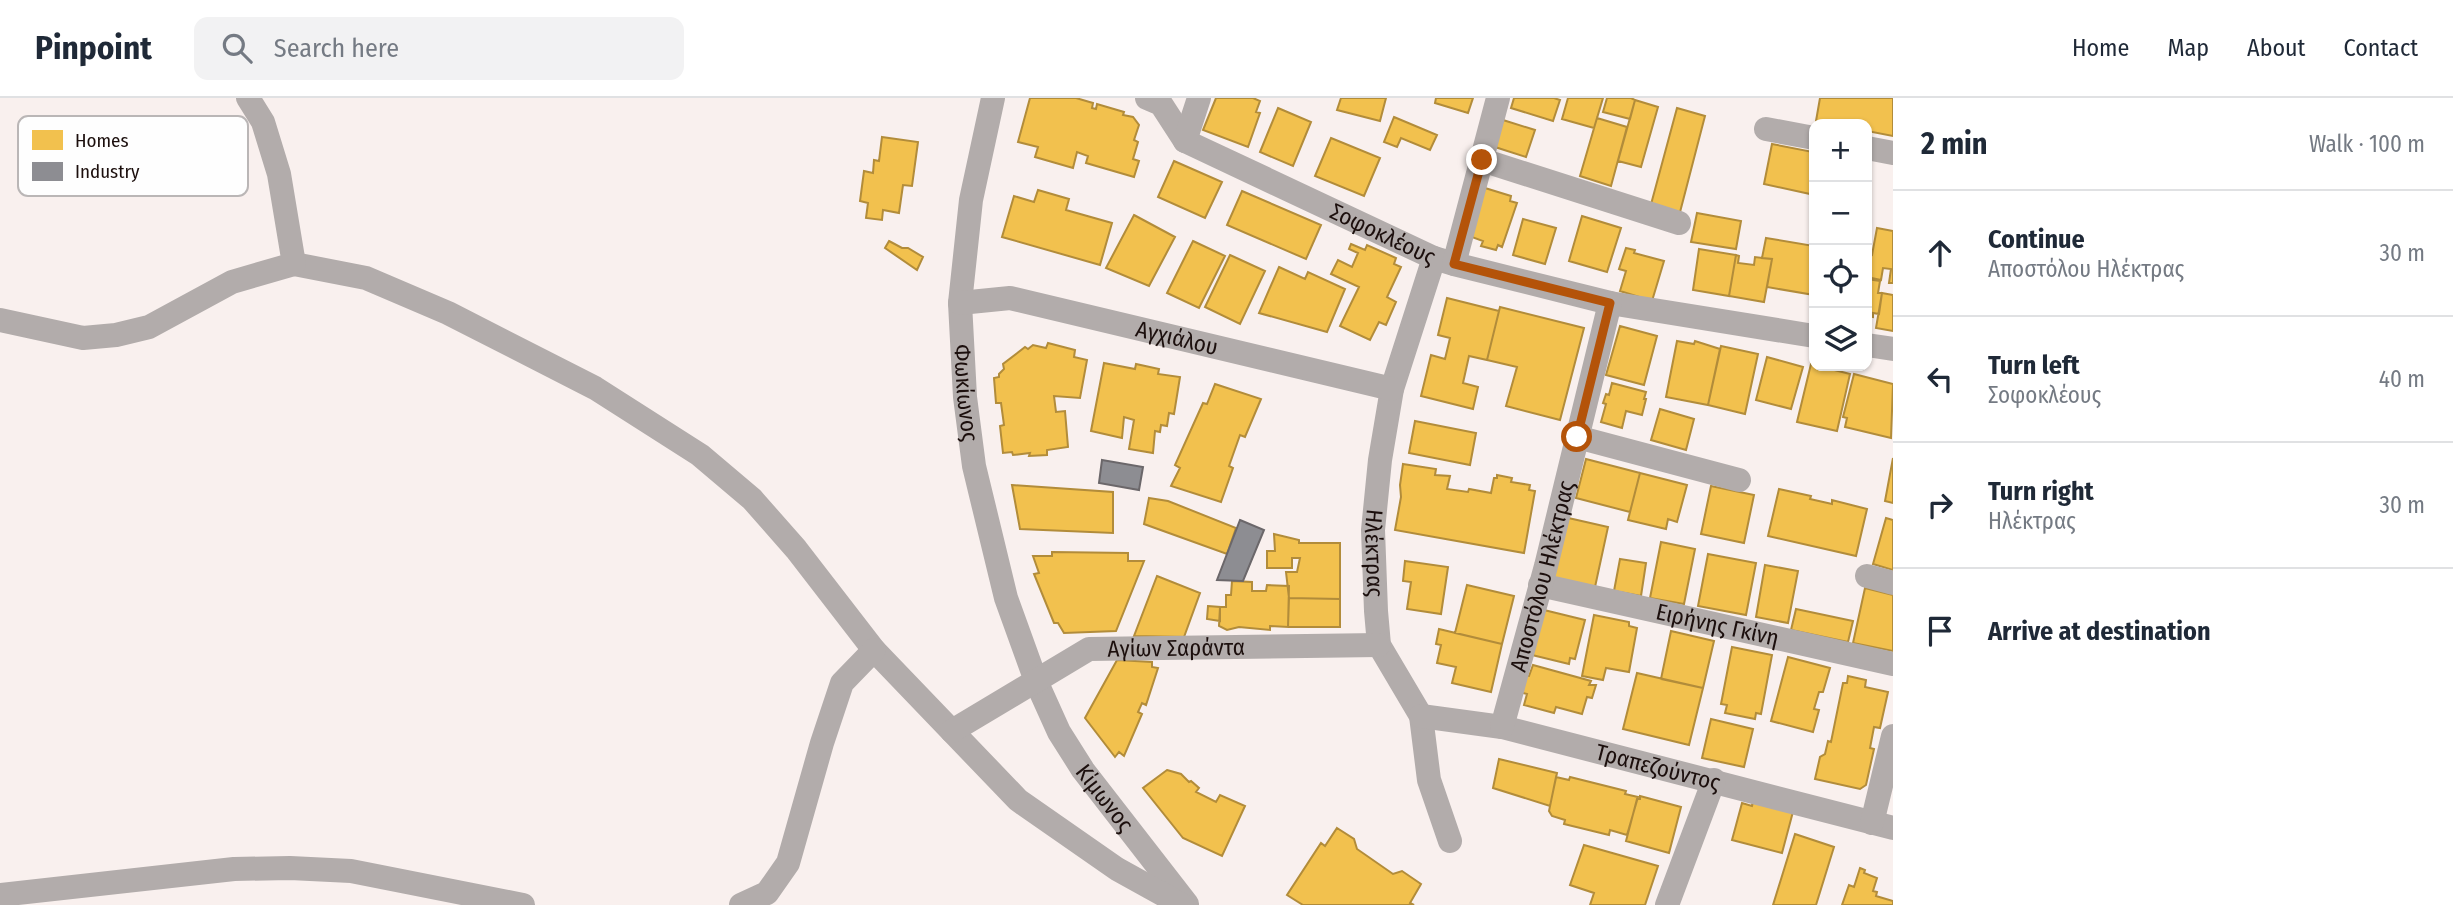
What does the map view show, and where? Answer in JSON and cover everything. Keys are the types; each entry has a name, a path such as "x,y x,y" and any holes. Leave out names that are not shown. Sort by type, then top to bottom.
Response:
{"street":[{"path":"248,98 263,122 279,174 294,264"},
{"name":"Φωκίωνος","path":"993,98 971,200 960,303 965,397 974,466 1006,598 1036,681"},
{"path":"1147,98 1161,104 1185,141"},
{"path":"1185,141 1199,98"},
{"name":"Ηλέκτρας","path":"1450,841 1429,780 1421,716 1380,645 1373,530 1392,389 1482,160 1498,98"},
{"path":"1766,129 1809,137"},
{"name":"Σοφοκλέους","path":"1185,141 1444,261 1610,303 1809,335"},
{"path":"1872,149 1893,153"},
{"path":"1482,160 1679,223"},
{"path":"0,320 83,338 116,335 149,327 232,282 294,264 366,278 447,313 595,388 699,455 752,499 796,549 874,650 1018,800 1117,869 1182,905"},
{"name":"Αγχιάλου","path":"960,303 1010,298 1392,389"},
{"name":"Αποστόλου Ηλέκτρας","path":"1502,727 1541,585 1610,303"},
{"path":"1872,346 1893,349"},
{"path":"1577,437 1739,480"},
{"path":"1867,576 1893,583"},
{"name":"Ειρήνης Γκίνη","path":"1541,585 1893,664"},
{"name":"Αγίων Σαράντα","path":"952,731 1089,649 1380,645"},
{"path":"741,905 767,893 788,863 842,683 874,650"},
{"name":"Κίμωνος","path":"1036,681 1069,751 1187,905"},
{"name":"Τραπεζούντος","path":"1421,716 1502,727 1883,825"},
{"path":"1883,825 1893,736"},
{"path":"1667,905 1714,780"},
{"path":"0,895 234,869 290,867 351,871 523,905"}],"building: Homes":[{"path":"1030,98 1076,98 1093,103 1092,108 1096,109 1097,104 1133,117 1139,125 1134,140 1138,142 1133,159 1139,161 1134,177 1086,163 1088,156 1077,152 1073,168 1035,157 1038,147 1018,142"},
{"path":"1216,98 1253,98 1260,101 1256,112 1260,113 1248,147 1203,130"},
{"path":"1341,98 1386,98 1380,121 1337,110"},
{"path":"1436,98 1473,98 1468,113 1435,103"},
{"path":"1514,98 1560,100 1553,121 1511,108"},
{"path":"1568,98 1603,98 1594,128 1562,119"},
{"path":"1607,98 1635,100 1630,119 1603,112"},
{"path":"1820,98 1893,98 1893,136 1872,132 1872,119 1816,119"},
{"path":"1635,100 1658,107 1641,167 1618,161"},
{"path":"1278,108 1311,122 1293,166 1260,152"},
{"path":"1677,108 1705,116 1679,216 1650,208"},
{"path":"1394,117 1437,135 1430,150 1401,138 1397,147 1384,142"},
{"path":"1597,118 1627,127 1611,186 1580,176"},
{"path":"1503,120 1535,130 1526,157 1495,147"},
{"path":"882,137 918,142 912,186 903,185 899,213 883,210 882,220 866,218 868,203 860,201 864,171 873,173 874,160 879,161"},
{"path":"1331,138 1380,158 1364,196 1315,176"},
{"path":"1772,144 1809,151 1809,194 1764,184"},
{"path":"1174,161 1222,182 1205,218 1158,197"},
{"path":"1485,188 1511,196 1510,201 1517,203 1502,247 1498,245 1496,250 1481,246 1483,241 1469,236"},
{"path":"1038,190 1069,199 1066,210 1112,223 1100,265 1002,237 1014,196 1034,202"},
{"path":"1242,191 1321,225 1306,259 1227,225"},
{"path":"1697,213 1741,221 1736,249 1691,242"},
{"path":"1134,215 1175,237 1149,286 1106,268"},
{"path":"1582,216 1621,228 1607,272 1569,261"},
{"path":"1523,219 1556,228 1545,264 1513,255"},
{"path":"1877,228 1893,231 1893,283 1889,283 1891,269 1883,268 1881,280 1872,278 1872,255"},
{"path":"1766,238 1809,245 1809,294 1767,287 1772,259 1762,258"},
{"path":"889,241 923,257 917,270 885,248"},
{"path":"1193,241 1225,256 1199,308 1167,293"},
{"path":"1351,244 1365,250 1367,245 1396,258 1394,264 1401,267 1387,297 1396,302 1386,325 1379,322 1370,340 1340,326 1359,287 1331,274 1338,260 1352,267 1358,253 1349,249"},
{"path":"1626,248 1635,250 1634,253 1664,261 1652,301 1620,291 1626,271 1619,269"},
{"path":"1699,249 1736,255 1729,296 1693,290"},
{"path":"1230,255 1265,271 1240,324 1205,307"},
{"path":"1736,255 1739,256 1738,263 1754,265 1755,257 1772,259 1764,302 1729,296"},
{"path":"1279,267 1305,279 1308,272 1345,289 1327,332 1259,313"},
{"path":"1872,280 1880,281 1878,293 1882,293 1879,314 1873,313 1873,317"},
{"path":"1882,293 1893,295 1893,331 1876,328"},
{"path":"1447,298 1499,311 1487,360 1469,356 1463,383 1478,387 1473,409 1421,396 1431,355 1445,359 1450,338 1438,335"},
{"path":"1500,307 1584,328 1560,420 1506,406 1517,367 1487,360"},
{"path":"1620,326 1657,336 1644,385 1606,375"},
{"path":"1677,341 1694,344 1695,341 1720,349 1708,405 1666,397"},
{"path":"1048,343 1075,350 1074,357 1087,360 1080,398 1054,396 1056,412 1065,411 1068,447 1047,450 1047,455 1003,453 1000,426 1004,425 1001,403 996,403 994,378 999,377 1004,369 1003,364 1025,347 1028,349 1033,345 1046,348"},
{"path":"1721,346 1758,354 1745,414 1708,405"},
{"path":"1767,357 1803,367 1791,409 1756,400"},
{"path":"1104,363 1135,369 1136,364 1159,369 1158,374 1180,377 1174,414 1169,413 1167,426 1161,425 1160,432 1155,431 1153,453 1129,449 1134,420 1124,417 1122,438 1091,431"},
{"path":"1809,371 1838,371 1850,374 1837,431 1797,422"},
{"path":"1854,374 1893,384 1891,438 1845,427 1847,418 1843,417"},
{"path":"1612,383 1646,392 1642,415 1626,411 1622,428 1601,422 1606,404 1603,403 1606,394 1609,395"},
{"path":"1215,384 1261,399 1245,437 1240,435 1229,466 1233,468 1221,502 1171,486 1180,468 1175,465 1203,403 1207,404"},
{"path":"1660,409 1694,419 1686,450 1651,440"},
{"path":"1415,421 1476,433 1470,465 1409,453"},
{"path":"1893,458 1893,503 1885,501"},
{"path":"1586,459 1640,473 1630,512 1576,498"},
{"path":"1403,464 1436,469 1435,475 1450,476 1447,489 1491,493 1497,475 1512,478 1511,482 1530,485 1529,490 1535,491 1524,553 1395,530"},
{"path":"1640,473 1687,485 1677,522 1668,519 1666,529 1628,520"},
{"path":"1012,485 1113,492 1113,533 1020,529"},
{"path":"1711,486 1754,495 1744,543 1701,534"},
{"path":"1779,489 1832,504 1832,500 1867,509 1856,556 1768,536"},
{"path":"1149,498 1168,501 1236,528 1227,554 1144,524"},
{"path":"1564,517 1608,527 1595,587 1550,577"},
{"path":"1886,518 1893,520 1893,570 1873,564"},
{"path":"1274,534 1299,540 1299,543 1340,543 1340,599 1289,598 1286,572 1297,572 1300,558 1292,558 1292,568 1267,568 1267,551 1275,551"},
{"path":"1661,542 1695,549 1684,604 1650,598"},
{"path":"1052,552 1128,553 1128,561 1144,561 1116,631 1064,633 1058,623 1054,623 1034,574 1039,573 1033,556 1052,556"},
{"path":"1708,554 1756,563 1746,615 1698,606"},
{"path":"1620,559 1646,563 1641,596 1614,591"},
{"path":"1405,561 1448,567 1441,614 1407,609 1411,582 1403,581"},
{"path":"1765,565 1798,571 1788,623 1756,617"},
{"path":"1157,576 1200,593 1184,637 1134,636"},
{"path":"1232,581 1252,582 1252,591 1266,591 1267,585 1289,586 1288,627 1270,626 1270,630 1239,627 1227,630 1219,626 1220,607 1226,607 1226,595 1231,595"},
{"path":"1467,585 1514,596 1502,644 1455,633"},
{"path":"1865,588 1893,595 1893,651 1853,643"},
{"path":"1289,598 1340,599 1340,627 1288,627"},
{"path":"1208,606 1220,607 1220,621 1207,619"},
{"path":"1796,609 1853,621 1848,642 1791,630"},
{"path":"1544,610 1585,620 1575,659 1570,658 1569,664 1532,655"},
{"path":"1594,615 1629,622 1629,626 1637,628 1629,672 1606,668 1603,680 1582,676"},
{"path":"1439,629 1502,644 1491,692 1452,683 1456,667 1437,663 1441,645 1436,644"},
{"path":"1671,631 1714,641 1703,688 1661,679"},
{"path":"1732,647 1772,655 1761,714 1756,713 1755,719 1725,713 1727,705 1721,704"},
{"path":"1788,657 1830,668 1823,692 1819,692 1814,709 1819,710 1813,732 1771,721"},
{"path":"1117,660 1152,662 1152,667 1158,668 1146,705 1142,703 1138,712 1142,714 1124,756 1119,752 1115,757 1085,718"},
{"path":"1533,665 1591,681 1589,685 1596,685 1592,698 1587,697 1582,714 1556,707 1554,713 1524,705 1527,694 1519,692 1523,675 1529,676"},
{"path":"1637,673 1703,688 1689,745 1623,729"},
{"path":"1848,676 1866,680 1865,687 1888,692 1880,728 1874,727 1870,748 1874,749 1866,785 1860,789 1815,779 1820,757 1825,754 1828,741 1831,742 1843,683 1847,683"},
{"path":"1711,719 1753,729 1744,767 1702,758"},
{"path":"1499,759 1557,773 1550,806 1493,788"},
{"path":"1167,770 1181,774 1199,788 1196,792 1216,802 1220,795 1245,806 1222,856 1183,838 1143,788"},
{"path":"1556,777 1569,780 1570,777 1626,791 1625,794 1638,797 1627,835 1610,830 1609,835 1564,824 1565,820 1552,816 1549,811"},
{"path":"1640,796 1681,807 1669,853 1626,841"},
{"path":"1754,798 1794,808 1782,853 1732,840 1742,803 1752,806"},
{"path":"1337,828 1354,839 1357,849 1393,874 1402,871 1421,884 1410,903 1414,905 1303,905 1287,895 1321,843 1325,846"},
{"path":"1795,834 1834,847 1816,905 1773,905"},
{"path":"1584,845 1658,866 1645,905 1590,905 1594,893 1570,885"},
{"path":"1860,868 1865,870 1864,873 1877,878 1873,891 1877,892 1876,896 1893,901 1893,905 1842,905 1849,885 1854,887"}],"building: Industry":[{"path":"1102,460 1143,467 1139,490 1099,483"},
{"path":"1240,520 1264,530 1243,581 1217,580"}],"route":[{"path":"1482,160 1454,264 1610,303 1577,437"}]}
